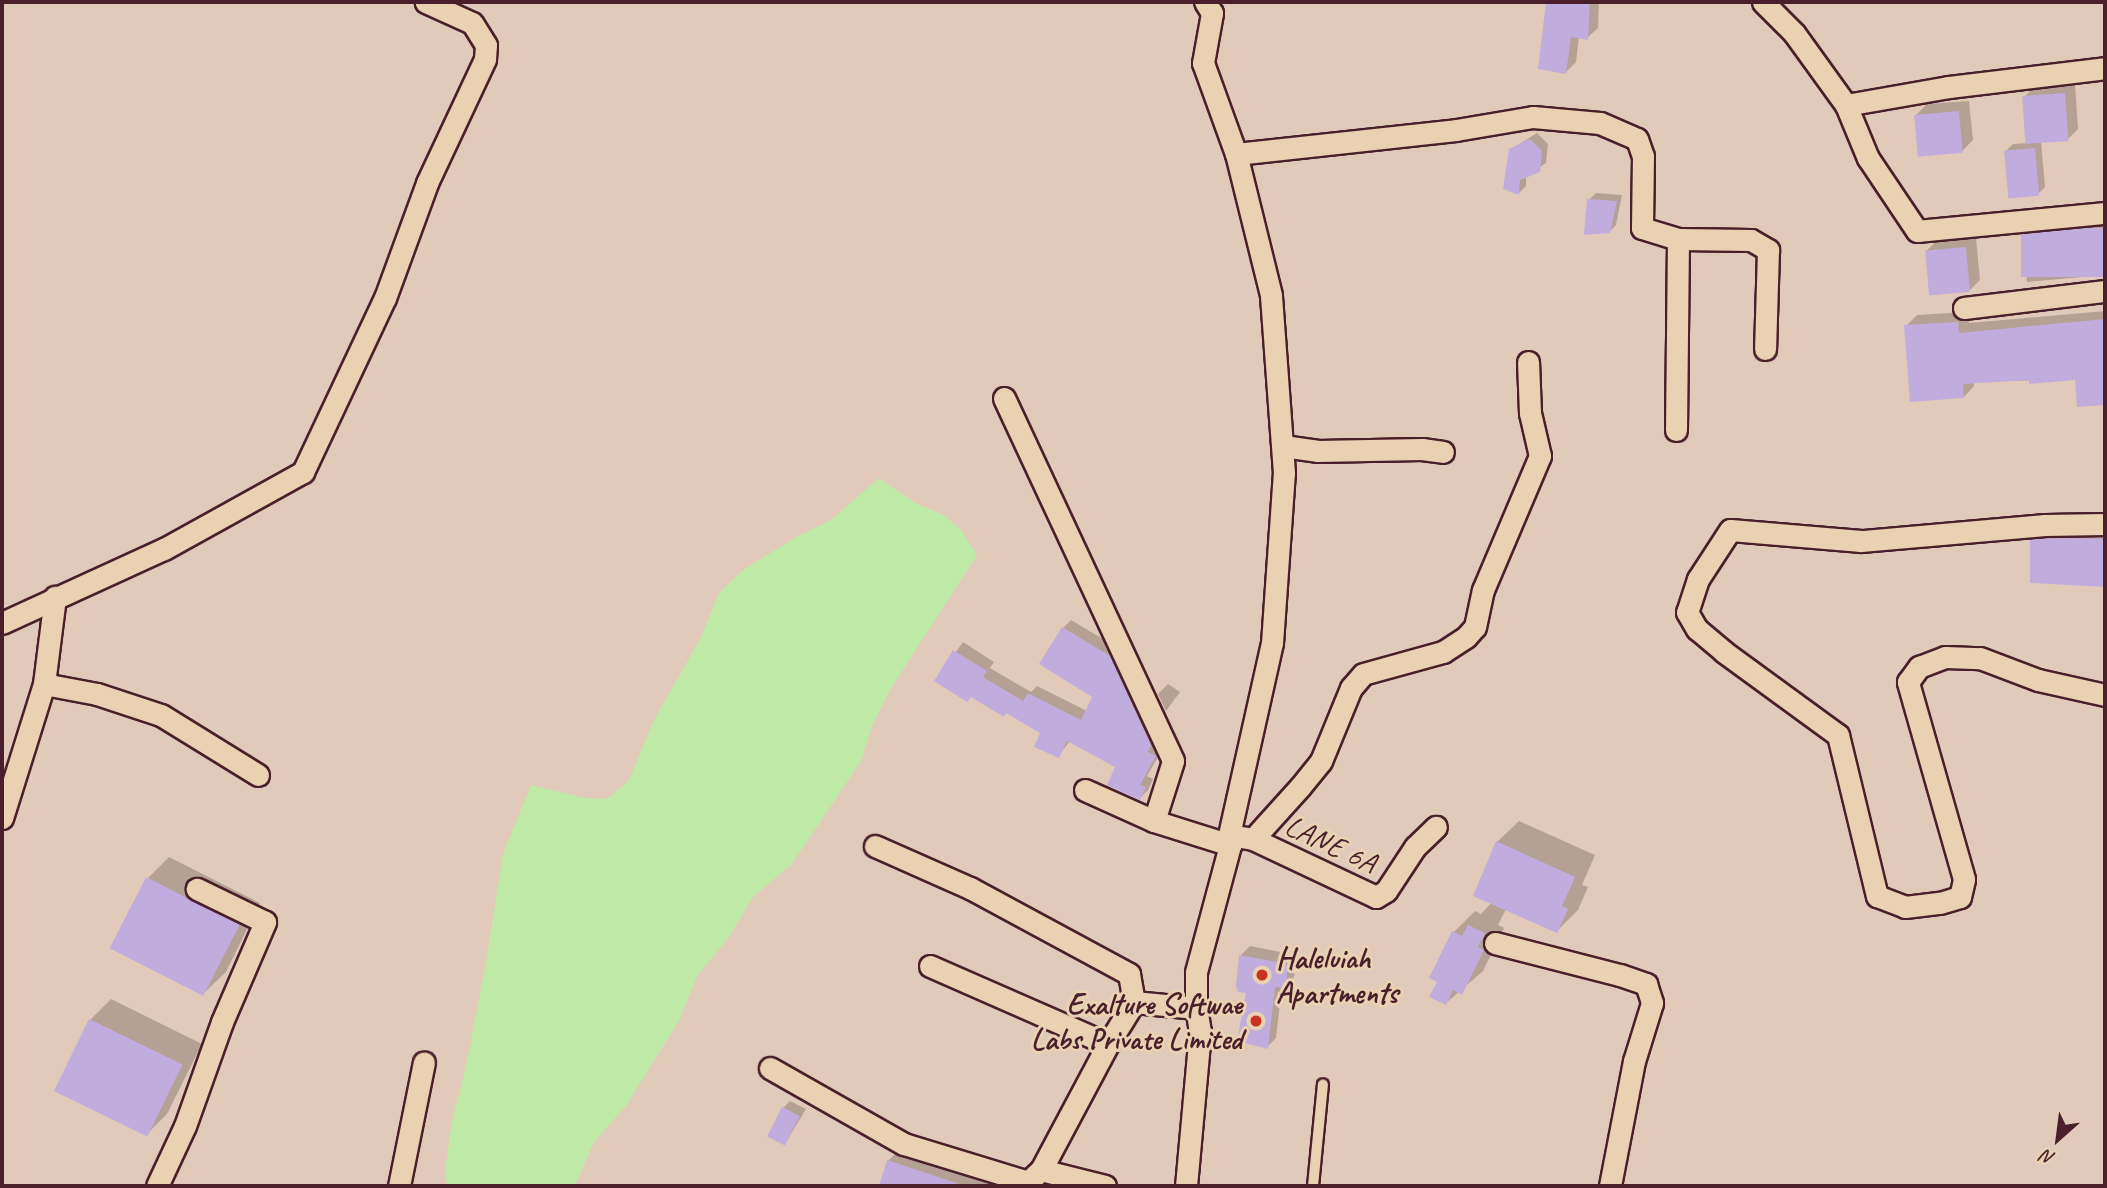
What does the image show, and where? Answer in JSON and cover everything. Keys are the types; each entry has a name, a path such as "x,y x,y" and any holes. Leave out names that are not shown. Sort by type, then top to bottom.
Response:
{"street":[{"path":"2,623 164,549 303,472 385,298 427,183 485,59 486,45 472,23 426,2"},
{"path":"1186,1186 1200,1032 1196,1008 1196,972 1230,840 1272,643 1284,473 1271,295 1236,154 1203,63 1212,13 1205,2"},
{"path":"1763,2 1794,33 1846,105 1868,159 1917,231 2105,214"},
{"path":"1846,105 1949,87 2105,68"},
{"path":"1236,154 1456,130 1533,117 1600,123 1637,139 1643,156 1642,228 1678,239 1751,240 1768,250 1765,349"},
{"path":"1676,430 1678,239"},
{"path":"1964,308 2105,290"},
{"path":"1085,790 1154,821 1230,840 1253,839 1321,761 1351,688 1363,674 1443,652 1466,637 1475,627 1483,590 1540,456 1530,413 1528,362"},
{"path":"1004,398 1173,761 1154,821"},
{"path":"1283,446 1317,451 1422,449 1443,452"},
{"path":"2105,524 2045,524 1861,541 1730,530 1698,579 1687,612 1697,629 1724,652 1838,735 1877,896 1905,907 1940,904 1960,897 1964,879 1908,682 1919,667 1945,657 1980,658 2038,680 2105,695"},
{"path":"2,818 44,684 55,597"},
{"path":"44,684 97,694 161,715 258,775"},
{"name":"LANE 6A","path":"1253,839 1376,897 1386,891 1415,847 1436,827"},
{"path":"770,1068 904,1144 1028,1182 1041,1170 1108,1044 1134,1002 1129,974 970,888 875,846"},
{"path":"157,1186 185,1126 222,1022 265,922 197,889"},
{"path":"1495,943 1646,984 1652,1003 1634,1061 1609,1186"},
{"path":"930,966 1108,1044"},
{"path":"1134,1002 1196,1008"},
{"path":"399,1186 424,1062"},
{"path":"1041,1170 1105,1186"}],"lane":[{"path":"1312,1186 1323,1084"}],"green space":[{"path":"879,478 915,503 944,515 961,530 977,555 890,690 872,726 861,761 792,864 753,897 727,940 697,976 680,1019 626,1106 594,1142 575,1186 447,1186 445,1171 452,1121 465,1071 485,968 503,854 531,785 584,798 607,799 629,780 653,722 701,637 719,593 743,570 796,537 831,520"}],"building":[{"path":"1546,2 1590,2 1588,40 1571,37 1566,74 1538,69"},
{"path":"2065,93 2068,141 2025,144 2022,96"},
{"path":"1959,111 1963,153 1918,157 1914,115"},
{"path":"1530,139 1542,151 1540,172 1520,180 1519,195 1503,189 1509,149"},
{"path":"2035,148 2039,196 2008,199 2004,151"},
{"path":"1587,199 1617,201 1610,233 1584,235"},
{"path":"2021,228 2105,228 2105,277 2021,277"},
{"path":"1966,247 1970,292 1929,295 1925,251"},
{"path":"2105,319 2105,405 2077,407 2075,380 2029,384 2029,380 1963,384 1964,398 1910,402 1904,325 1958,322 1959,333"},
{"path":"2030,539 2105,539 2105,587 2030,583"},
{"path":"1062,627 1110,656 1151,745 1148,752 1156,756 1140,785 1146,787 1140,800 1107,785 1115,767 1067,741 1059,758 1034,747 1040,733 1006,713 1004,717 971,697 967,702 934,681 953,650 987,671 983,677 1023,701 1028,693 1081,720 1092,697 1039,664"},
{"path":"1496,841 1575,877 1562,906 1568,909 1557,933 1473,896"},
{"path":"146,877 240,925 203,996 110,948"},
{"path":"1468,925 1485,933 1478,947 1484,950 1462,995 1453,990 1446,1005 1429,997 1437,982 1429,978 1452,931 1462,936"},
{"path":"1239,955 1288,964 1286,988 1275,987 1268,1049 1237,1041 1246,993 1238,992 1236,986"},
{"path":"89,1019 182,1065 147,1136 54,1091"},
{"path":"782,1107 800,1116 785,1145 767,1136"},
{"path":"887,1160 959,1184 879,1186"}],"place":[{"name":"Haleluiah Apartments","path":"1262,975"},
{"name":"Exalture Softwae Labs Private Limited","path":"1256,1021"}]}
